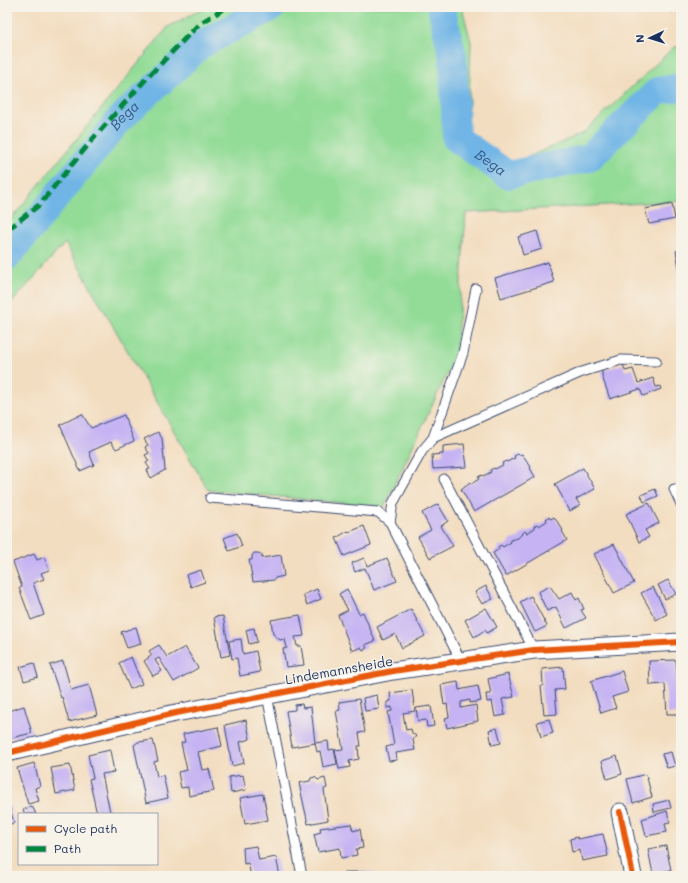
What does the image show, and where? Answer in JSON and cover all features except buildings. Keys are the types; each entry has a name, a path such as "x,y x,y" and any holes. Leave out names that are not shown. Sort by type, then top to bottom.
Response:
{"street":[{"name":"Lindemannsheide","path":"7,753 171,714 460,660 534,650 681,642"},
{"path":"620,812 633,876"}],"lane":[{"path":"390,522 393,503 422,451 433,438 463,352 476,289"},
{"path":"433,438 582,372 621,360 656,361"},
{"path":"444,479 534,650"},
{"path":"674,489 681,504"},
{"path":"210,498 378,512 390,522 460,660"},
{"path":"267,695 302,876"}],"green space":[{"path":"206,7 462,7 471,42 468,135 507,166 583,133 674,47 681,47 681,201 466,213 456,355 384,507 208,490 65,243 7,308 7,224 168,27"}],"waterway":[{"name":"Bega","path":"7,257 121,118 202,44 272,7"},
{"name":"Bega","path":"441,7 453,57 456,138 508,175 589,158 658,91 681,87"}],"marked path":[{"path":"7,227 12,226 39,205 92,140 145,80 199,24 227,7"},
{"path":"664,7 681,13"}],"cycle path":[{"path":"7,753 171,714 393,671 534,650 681,642"},
{"path":"620,812 633,876"}]}
